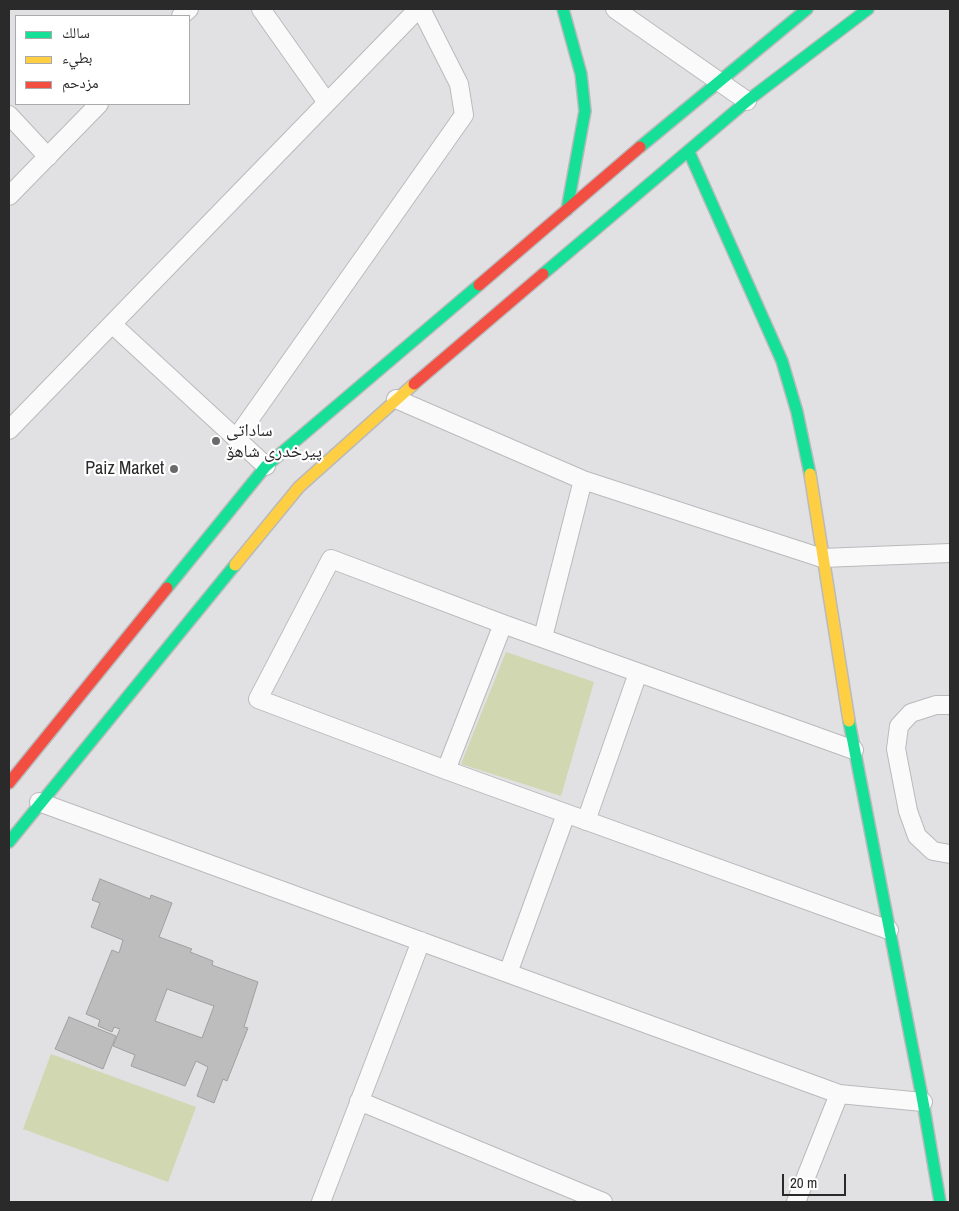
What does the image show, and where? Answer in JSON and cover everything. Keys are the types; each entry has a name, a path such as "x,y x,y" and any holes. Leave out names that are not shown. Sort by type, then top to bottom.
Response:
{"street":[{"path":"261,9 326,101"},
{"path":"9,430 326,101 420,9 459,84 464,116 237,437"},
{"path":"563,9 581,74 585,111 567,210"},
{"path":"615,9 747,101"},
{"path":"9,783 266,466 718,81 806,9"},
{"path":"9,842 39,802 299,488 396,399 747,101 868,9"},
{"path":"9,196 97,105"},
{"path":"9,115 48,157"},
{"path":"689,152 762,312 782,361 797,412 808,464 854,750 923,1102 940,1202"},
{"path":"112,324 237,437 266,466"},
{"path":"396,399 584,480 822,558 950,553"},
{"path":"543,637 584,480"},
{"path":"854,750 503,624 331,559 258,699 566,814 889,930"},
{"path":"446,770 503,624"},
{"path":"586,821 638,673"},
{"path":"950,705 936,705 911,713 899,726 896,749 908,811 917,836 932,851 950,854"},
{"path":"39,802 839,1094 923,1102"},
{"path":"508,973 566,814"},
{"path":"321,1202 421,941"},
{"path":"796,1202 839,1094"},
{"path":"360,1102 603,1202"}],"green space":[{"path":"506,652 594,682 561,796 461,764"},
{"path":"51,1054 196,1107 168,1182 23,1129"}],"building":[{"path":"100,879 150,899 151,895 172,903 159,937 192,949 190,952 213,961 212,965 258,982 244,1027 248,1028 227,1081 223,1079 214,1103 197,1096 208,1067 196,1061 185,1086 131,1066 135,1055 113,1046 120,1029 114,1027 112,1032 98,1026 100,1020 86,1014 112,950 119,953 123,940 91,927 100,903 92,900","holes":["167,989 214,1006 202,1038 155,1021"]},
{"path":"69,1017 116,1036 103,1069 55,1049"}],"traffic: fast":[{"path":"563,9 581,74 585,111 567,210"},
{"path":"640,147 807,9"},
{"path":"543,274 747,101 868,9"},
{"path":"689,152 782,361 797,412 810,474"},
{"path":"167,588 266,466 479,285"},
{"path":"9,842 235,565"},
{"path":"849,721 923,1102 940,1202"}],"traffic: slow":[{"path":"235,565 299,487 414,384"},
{"path":"810,474 849,721"}],"traffic: jam":[{"path":"479,285 640,147"},
{"path":"414,384 543,274"},
{"path":"9,783 167,588"}],"place":[{"name":"ساداتی پیرخدری شاهۆ","path":"216,441"},
{"name":"Paiz Market","path":"174,469"}]}
